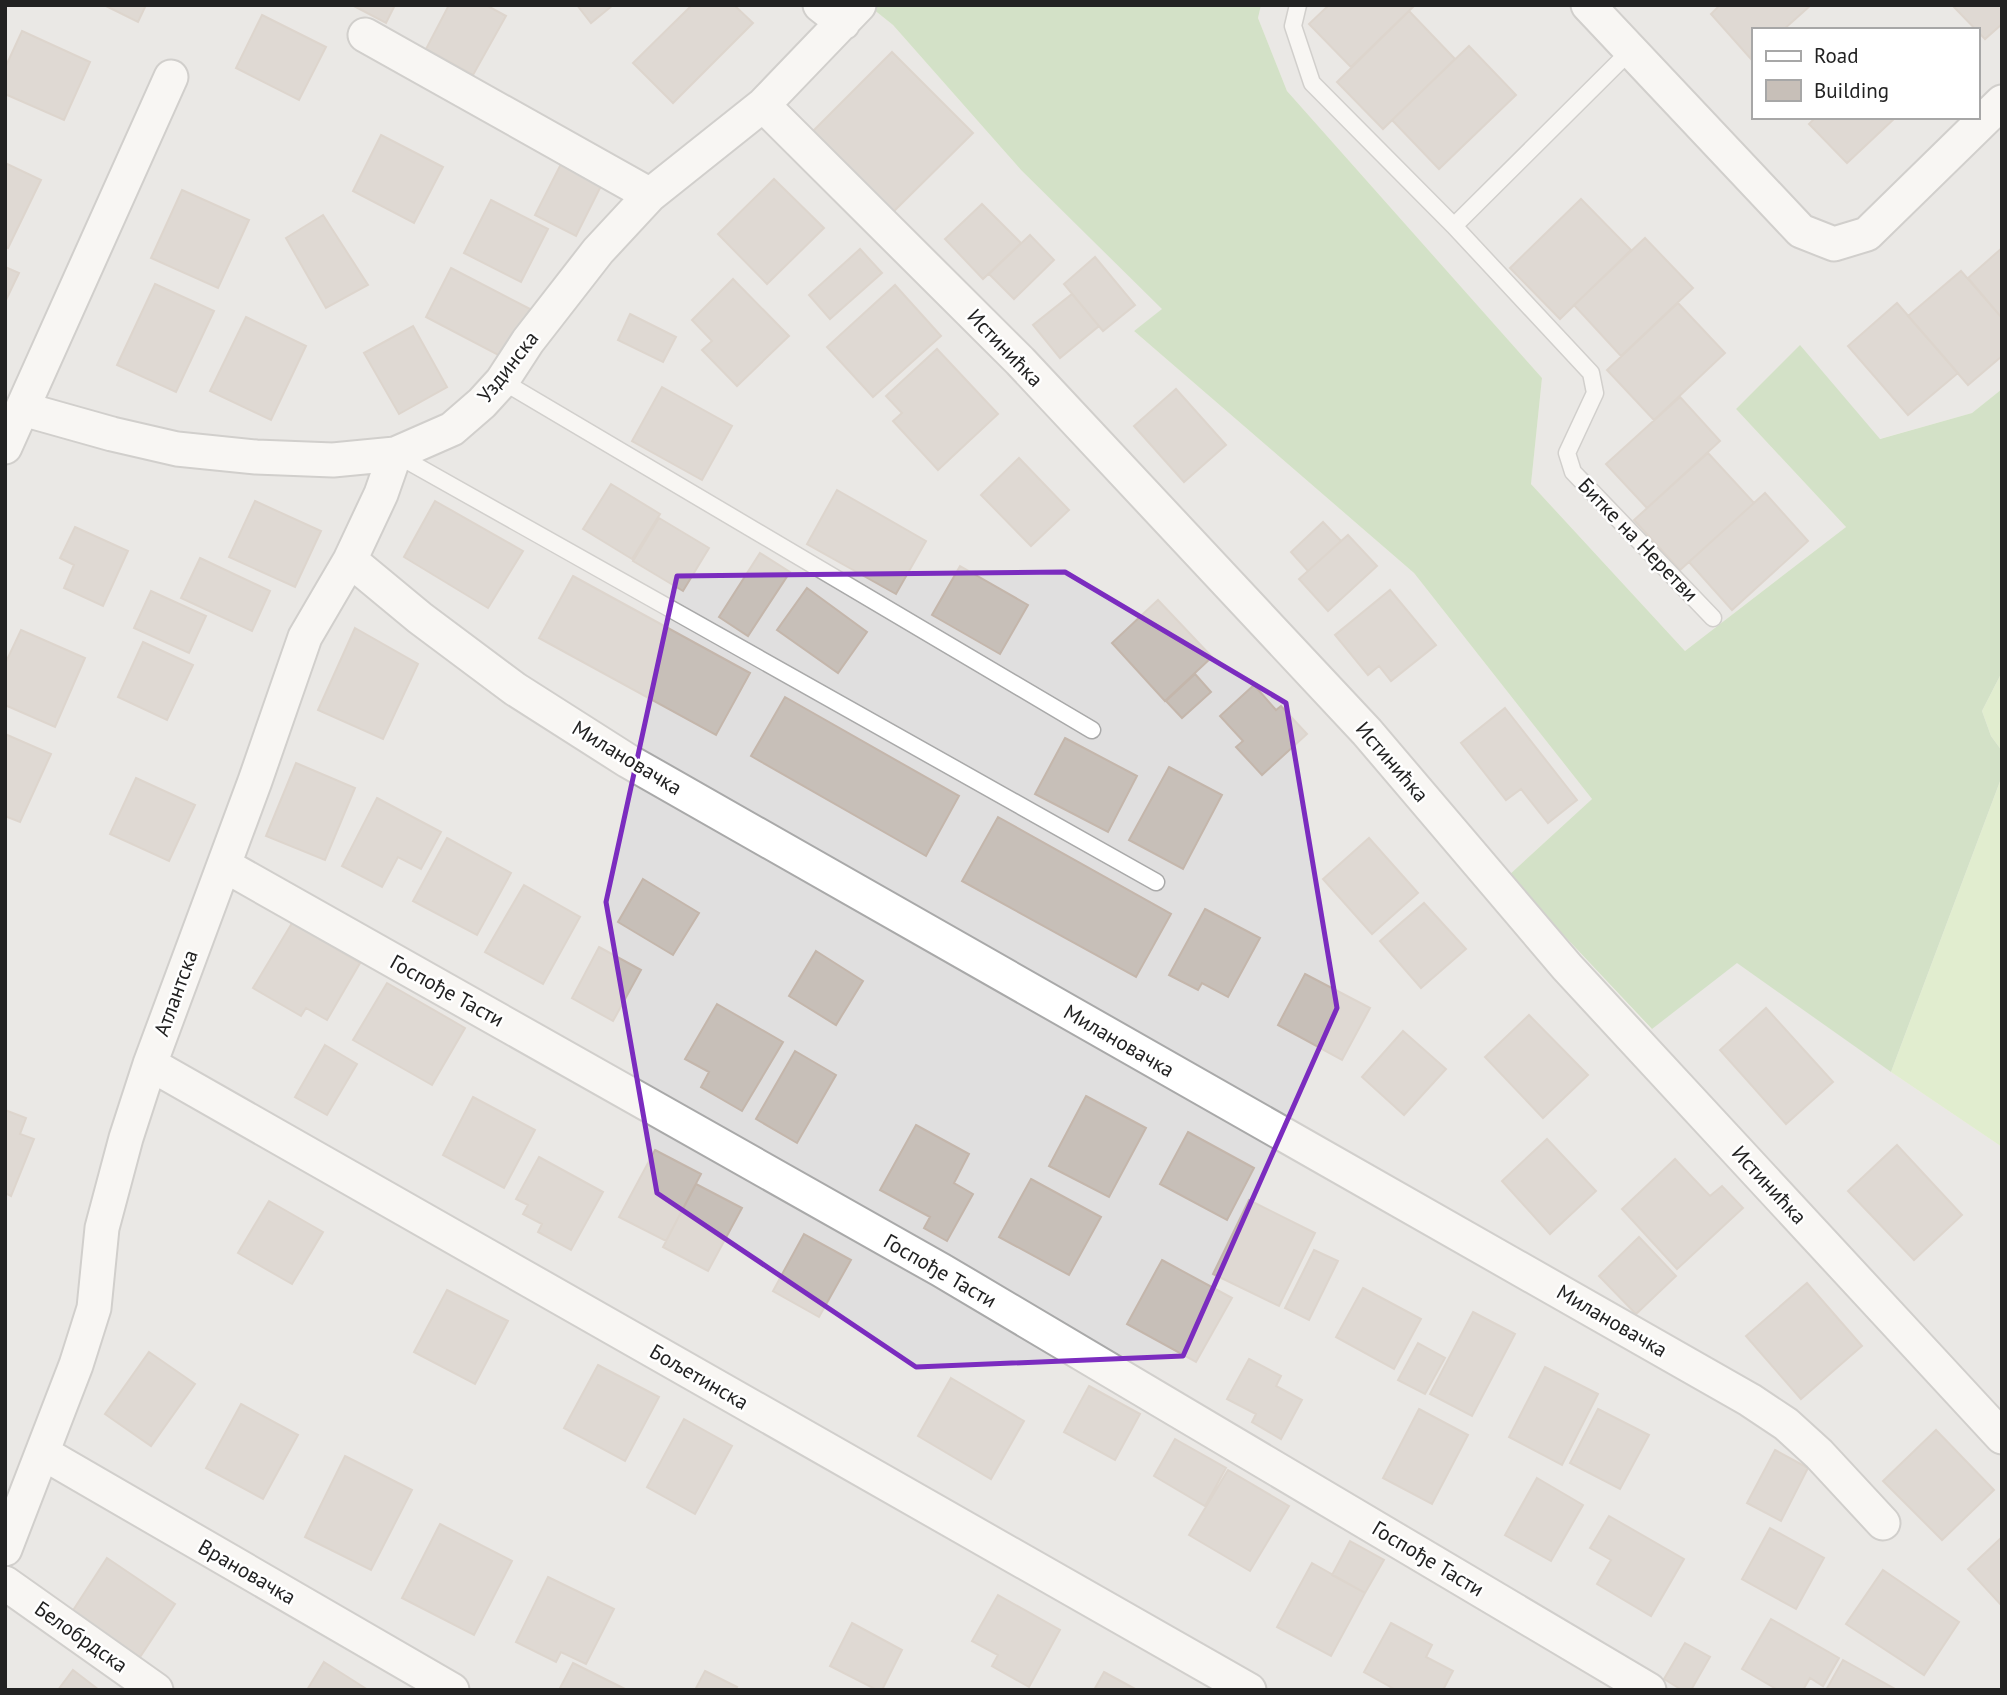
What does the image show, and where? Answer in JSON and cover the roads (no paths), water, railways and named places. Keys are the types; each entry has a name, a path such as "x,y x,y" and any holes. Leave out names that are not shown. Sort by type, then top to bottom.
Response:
{"street":[{"path":"1588,5 1801,231 1834,244 1867,234 2002,102"},
{"name":"Уздинска","path":"23,409 177,449 256,457 333,460 395,454 452,429 502,382 528,341 598,251 650,195 763,105 841,11"},
{"path":"365,35 650,195"},
{"path":"5,447 171,77"},
{"name":"Истинићка","path":"763,105 1020,361 1367,732 1567,967 2002,1437"},
{"name":"Атлантска","path":"5,1549 94,1308 98,1255 105,1214 150,1064 305,637 350,561 381,494 395,454"},
{"name":"Милановачка","path":"350,561 420,618 515,689 628,761 1750,1400 1787,1424 1883,1523"},
{"name":"Госпође Тасти","path":"223,865 941,1270 1649,1690"},
{"name":"Бољетинска","path":"150,1064 1249,1690"},
{"name":"Врановачка","path":"43,1452 452,1690"},
{"name":"Белобрдска","path":"5,1583 156,1690"}],"lane":[{"name":"Битке на Неретви","path":"1298,5 1293,26 1312,83 1454,226 1591,373 1594,393 1567,453 1573,472 1713,618"},
{"path":"1454,226 1631,50"},
{"path":"502,382 1092,730"},
{"path":"395,454 1156,883"}]}
